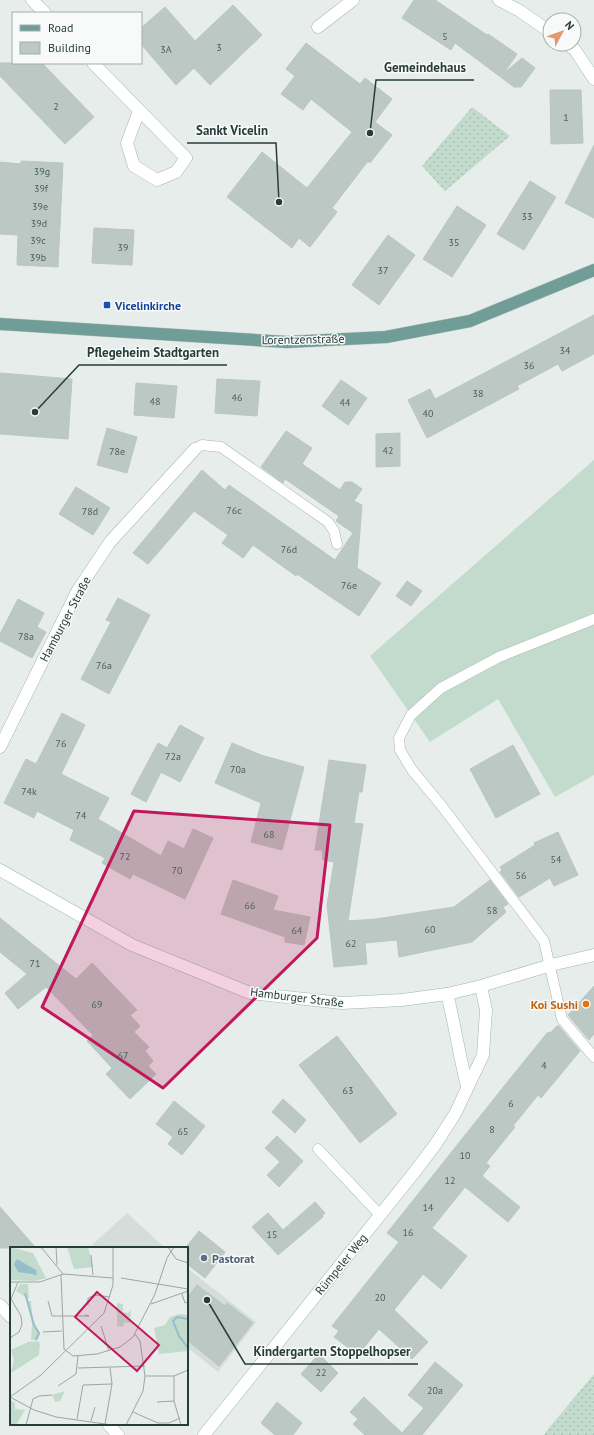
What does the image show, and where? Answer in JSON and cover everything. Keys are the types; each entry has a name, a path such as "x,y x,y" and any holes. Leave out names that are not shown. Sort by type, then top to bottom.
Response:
{"main road":[{"name":"Lorentzenstraße","path":"0,324 287,342 386,337 470,321 594,270"}],"street":[{"path":"32,0 44,12"},
{"path":"318,26 353,0"},
{"path":"499,0 520,11 542,26"},
{"path":"577,52 594,79"},
{"path":"94,64 186,158 176,172 157,180 134,166 127,143 139,111"},
{"name":"Hamburger Straße","path":"0,747 78,590 110,542 195,449"},
{"name":"Hamburger Straße","path":"0,870 132,945 250,993 342,1003 402,1000 448,994 481,986 551,965 594,955"},
{"name":"Rümpeler Weg","path":"204,1435 435,1145 455,1114 483,1055 486,1010 481,986"},
{"path":"448,994 457,1032 459,1055 467,1086"},
{"path":"0,1305 10,1316"},
{"path":"109,1425 118,1435"}],"lane":[{"path":"195,449 202,445 221,447 328,522 334,531 337,544"},
{"path":"594,619 499,657 441,688 411,715 399,738 400,750 412,770 441,805 544,941 551,965 562,1019 594,1057"},
{"path":"318,1149 380,1215"}],"highlighted area":[{"path":"134,811 330,825 317,938 163,1088 42,1007"}],"shaded area":[{"path":"127,1213 164,1247 92,1247"},
{"path":"188,1269 256,1322 218,1372 188,1348"}],"green space":[{"path":"472,107 510,136 445,191 422,166"},
{"path":"594,460 594,775 555,797 498,699 430,742 370,656"},
{"path":"594,1374 594,1435 544,1435 548,1429"}],"building":[{"path":"414,0 435,0 517,54 504,73 522,58 535,68 521,87 514,87 455,43 451,50 402,18"},
{"path":"233,5 262,35 210,85 194,68 176,85 142,45 142,27 165,7 195,41"},
{"path":"306,43 360,84 365,78 392,99 375,122 392,135 370,163 368,161 332,208 337,212 310,247 299,238 292,248 227,197 262,152 307,188 352,132 311,99 303,110 281,94 295,76 286,69"},
{"path":"0,63 43,64 94,117 65,144 0,76"},
{"path":"550,90 581,90 583,143 551,144"},
{"path":"594,145 594,218 565,203"},
{"path":"21,161 63,163 58,267 17,265 18,235 0,234 0,162 21,164"},
{"path":"530,181 556,197 524,250 497,234"},
{"path":"457,206 486,225 452,277 423,259"},
{"path":"94,228 134,230 132,265 92,263"},
{"path":"388,235 415,255 379,305 352,285"},
{"path":"594,315 594,354 562,371 558,364 517,386 519,389 427,438 408,400 430,389 435,399"},
{"path":"0,373 72,379 68,439 0,434"},
{"path":"217,379 260,381 257,416 215,413"},
{"path":"341,380 367,398 348,425 322,406"},
{"path":"136,383 177,386 174,418 134,415"},
{"path":"107,428 137,437 127,473 97,465"},
{"path":"286,431 312,448 302,464 340,490 345,482 352,482 362,489 354,501 362,505 357,568 381,583 359,616 297,574 296,576 253,545 243,558 222,543 228,535 194,511 148,564 133,553 202,470 225,490 229,485 335,560 353,533 336,521 339,516 285,479 283,483 261,467"},
{"path":"400,433 400,466 376,467 376,434"},
{"path":"76,487 110,508 93,535 59,514"},
{"path":"407,581 422,591 411,606 396,596"},
{"path":"118,598 150,615 109,694 81,679 111,622 106,620"},
{"path":"18,599 44,613 37,627 46,632 32,658 0,641 0,634"},
{"path":"62,713 85,725 61,774 109,798 98,819 161,856 168,841 184,849 193,829 213,838 185,899 133,874 130,879 102,863 105,858 70,840 74,830 37,811 34,818 4,803 26,759 36,764"},
{"path":"180,725 204,738 180,782 161,772 146,802 131,794 158,743 167,748"},
{"path":"232,743 261,755 304,767 282,850 251,842 261,803 215,783"},
{"path":"513,745 540,794 496,818 470,769"},
{"path":"329,760 366,765 362,792 359,792 354,823 363,824 348,921 376,919 454,907 490,880 508,904 503,907 506,912 472,942 399,957 397,940 365,943 367,964 334,967 327,905 334,862 323,860 322,850 315,850"},
{"path":"558,832 578,875 554,886 550,878 519,897 500,872 502,870 500,867 535,845 534,843"},
{"path":"233,880 278,896 273,910 310,917 304,945 285,942 285,937 221,914"},
{"path":"0,918 76,979 92,963 137,1010 130,1015 140,1026 134,1032 149,1047 145,1051 153,1061 148,1066 156,1074 130,1099 106,1074 112,1068 87,1041 93,1035 46,987 18,1009 5,993 27,974 0,952"},
{"name":"Koi Sushi","path":"594,986 594,1034 589,1040 568,1015"},
{"path":"558,1025 580,1051 541,1098 538,1095 513,1126 515,1127 486,1163 490,1166 482,1176 520,1207 508,1222 465,1187 432,1228 467,1256 441,1289 423,1274 394,1310 428,1342 412,1359 379,1329 362,1350 359,1348 355,1353 334,1337 339,1331 332,1326 399,1242 387,1233 548,1032 550,1033"},
{"path":"337,1036 397,1114 360,1143 299,1065"},
{"path":"283,1099 306,1120 295,1133 272,1112"},
{"path":"174,1101 205,1126 182,1155 168,1144 173,1137 156,1124"},
{"path":"277,1136 303,1161 279,1187 267,1175 280,1162 265,1148"},
{"path":"315,1202 325,1213 322,1216 323,1217 278,1255 252,1227 268,1213 283,1230"},
{"path":"0,1207 35,1247 0,1248"},
{"name":"Pastorat","path":"199,1231 225,1252 205,1278 188,1265 187,1246"},
{"path":"197,1285 225,1306 227,1303 253,1323 219,1366 188,1341 188,1297"},
{"path":"319,1354 338,1373 321,1392 301,1374"},
{"path":"435,1362 463,1385 422,1435 365,1435 353,1424 358,1419 350,1412 364,1397 402,1433 424,1408 408,1395"},
{"path":"277,1402 302,1423 293,1435 275,1435 261,1423"}],"place":[{"name":"Gemeindehaus","path":"370,133"},
{"name":"Sankt Vicelin","path":"279,202"},
{"name":"Vicelinkirche","path":"107,305"},
{"name":"Pflegeheim Stadtgarten","path":"35,412"},
{"name":"Koi Sushi","path":"586,1004"},
{"name":"Pastorat","path":"204,1258"},
{"name":"Kindergarten Stoppelhopser","path":"207,1300"}]}
